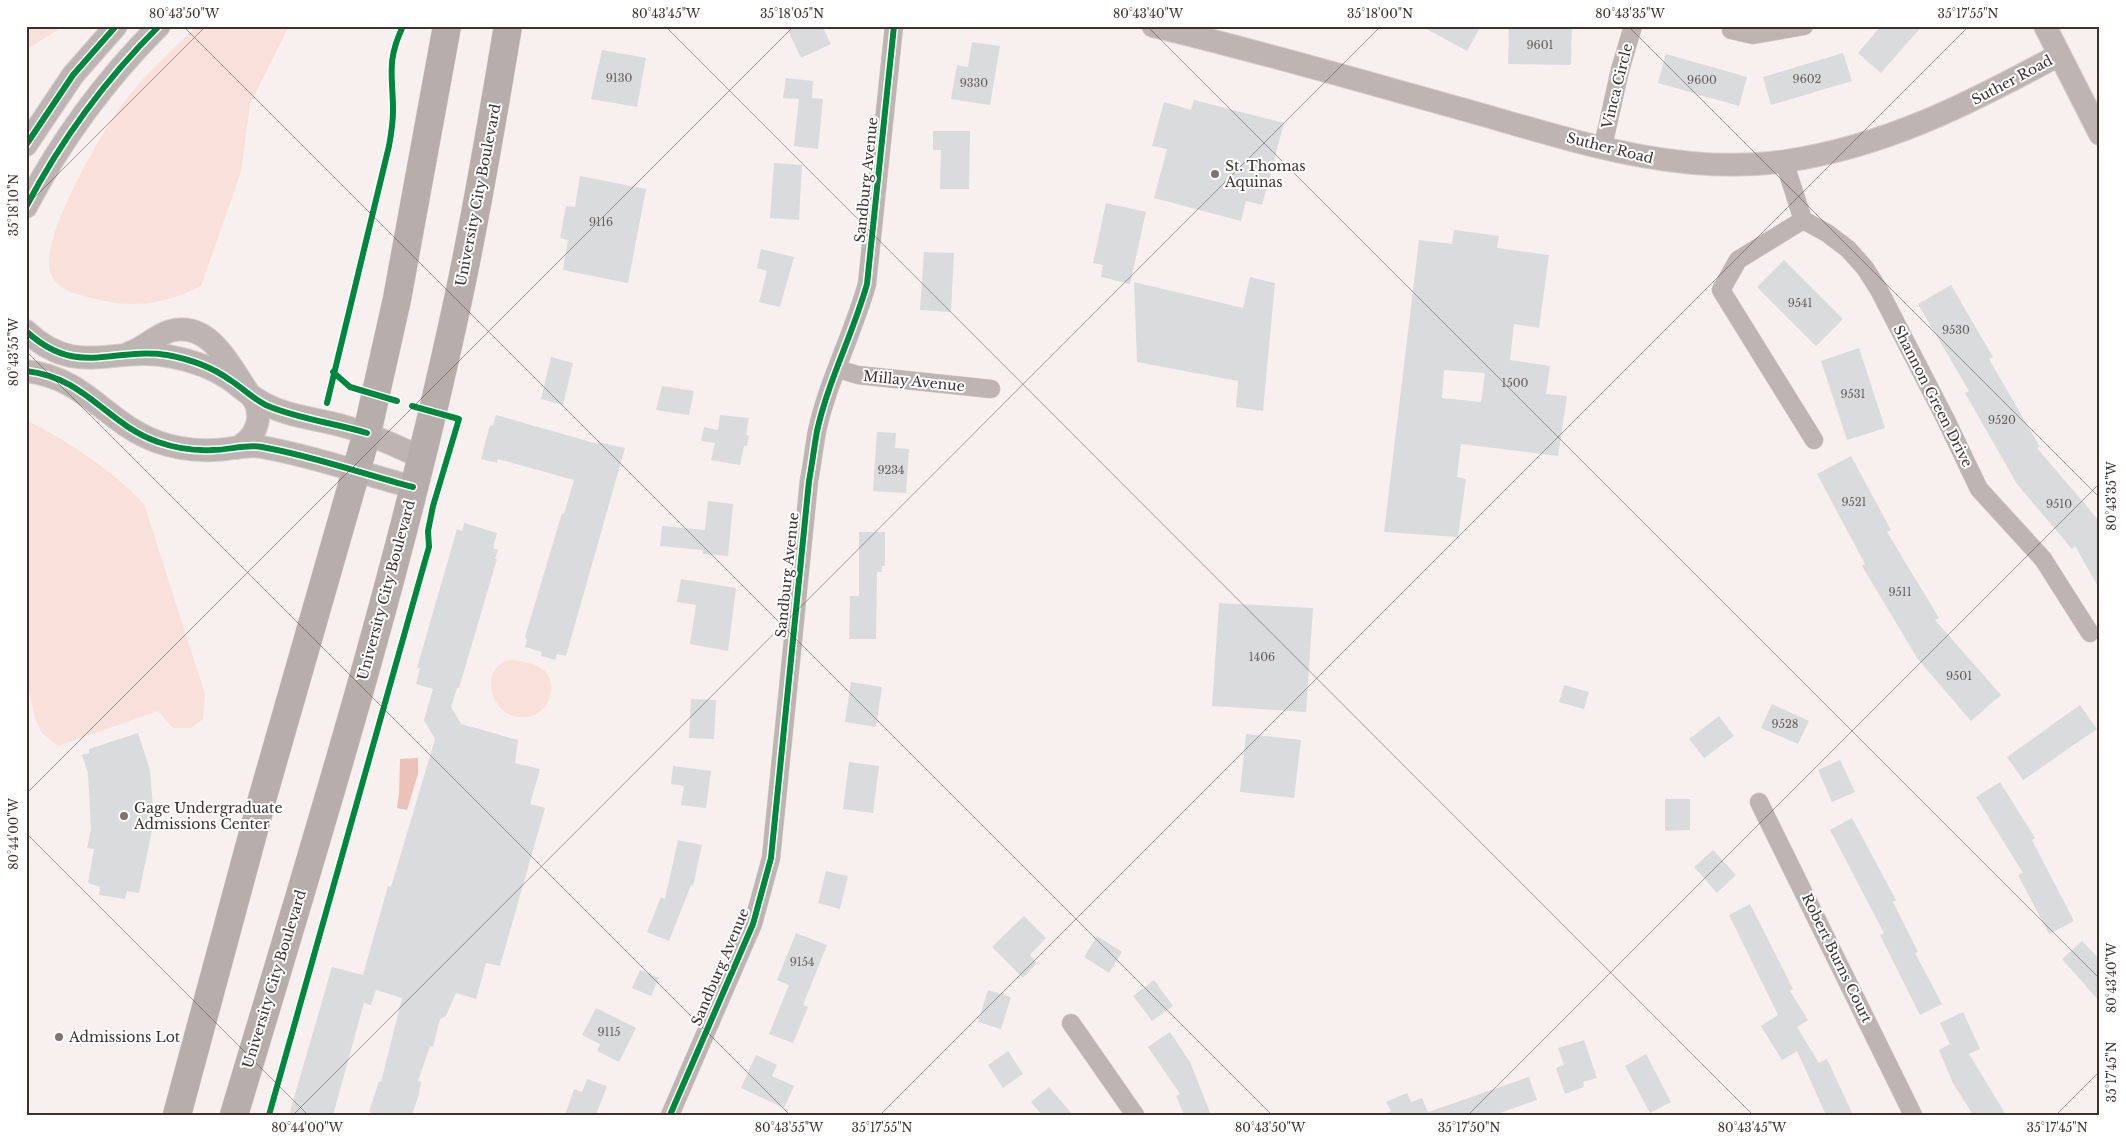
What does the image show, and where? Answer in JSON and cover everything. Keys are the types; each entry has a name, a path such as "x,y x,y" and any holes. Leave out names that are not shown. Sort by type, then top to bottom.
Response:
{"main road":[{"path":"177,1115 266,788 367,433 396,299 447,26"},
{"name":"University City Boulevard","path":"234,1115 340,759 421,457 463,276 508,26"}],"street":[{"path":"26,145 68,82 116,26"},
{"path":"26,207 52,159 86,109 158,26"},
{"name":"Sandburg Avenue","path":"670,1115 753,924 771,858 809,481 818,430 856,320 868,275 894,26"},
{"name":"Suther Road","path":"1153,26 1554,135 1654,160 1731,165 1784,161 1834,152 1883,138 1950,112 2059,55"},
{"name":"Vinca Circle","path":"1603,146 1620,70 1633,26"},
{"path":"1726,27 1753,35 1804,26"},
{"path":"2045,26 2100,134"},
{"path":"1784,161 1803,220 1738,260 1721,290 1814,440"},
{"name":"Shannon Green Drive","path":"1803,220 1827,233 1848,249 1865,268 1879,290 1979,489 2042,559 2090,633"},
{"path":"26,331 40,343 70,358 85,359 156,354 188,361 222,375 265,405 288,413 367,433 421,457"},
{"path":"122,355 137,350 172,331 193,331 217,346 257,406 258,421 250,438 237,448"},
{"name":"Millay Avenue","path":"838,369 858,375 990,389"},
{"path":"26,371 42,373 68,383 87,394 124,426 157,442 203,450 260,447 413,487"},
{"name":"Robert Burns Court","path":"1759,802 1913,1115"},
{"path":"1072,1023 1135,1115"}],"shaded area":[{"path":"26,26 64,26 29,48 26,48"},
{"path":"197,26 289,26 250,104 241,172 201,286 173,298 146,304 103,301 66,290 58,284 51,274 49,260 53,239 73,189 100,139 121,106 167,54"},
{"path":"26,420 58,437 89,457 118,479 144,504 205,694 203,719 191,728 173,728 158,711 58,746 41,732 35,718 26,678"},
{"path":"511,660 538,666 547,673 550,679 551,693 549,700 534,715 519,717 507,713 499,706 493,695 491,684 493,673 500,664"},
{"path":"418,758 418,774 407,810 397,808 400,759"}],"building":[{"path":"786,26 822,26 831,44 801,58"},
{"path":"1421,26 1481,26 1467,51"},
{"path":"1509,26 1572,26 1571,65 1508,64"},
{"path":"1881,26 1922,26 1881,73 1858,53"},
{"path":"972,42 1000,46 990,105 951,99 957,65 968,67"},
{"path":"602,50 646,58 637,107 591,99"},
{"path":"1843,53 1852,81 1771,105 1763,77"},
{"path":"1666,54 1747,77 1739,106 1658,83"},
{"path":"786,78 813,81 812,98 823,99 818,149 794,146 799,99 783,98"},
{"name":"St. Thomas Aquinas","path":"1194,100 1284,123 1262,205 1246,201 1241,221 1154,198 1167,149 1152,146 1164,102 1191,110"},
{"path":"933,131 970,131 969,189 940,189 941,150 933,150"},
{"path":"774,163 802,165 799,220 770,218"},
{"path":"580,176 646,189 628,283 563,270 568,240 560,238 566,206 575,207"},
{"path":"1106,203 1146,212 1130,284 1101,277 1103,265 1093,263"},
{"path":"1454,230 1499,236 1497,248 1549,255 1539,328 1514,324 1510,360 1550,366 1546,394 1567,396 1558,456 1461,444 1457,477 1466,479 1458,537 1384,532 1419,240 1452,244","holes":["1444,370 1485,373 1481,402 1442,398"]},
{"path":"761,249 794,257 780,307 759,302 767,271 757,268"},
{"path":"924,252 954,253 951,312 920,310"},
{"path":"1784,260 1843,319 1816,346 1757,287"},
{"path":"1250,277 1275,283 1263,411 1236,407 1238,381 1137,362 1134,282 1243,308"},
{"path":"1951,285 1993,357 1989,359 2040,447 2037,448 2100,522 2100,590 2075,546 2072,549 2017,484 1965,393 1969,391 1918,304"},
{"path":"1859,348 1885,428 1847,440 1821,361"},
{"path":"551,357 573,363 563,405 541,399"},
{"path":"662,386 694,391 689,415 656,410"},
{"path":"496,415 598,444 598,442 625,448 566,656 557,654 555,660 541,656 542,652 525,647 527,640 525,637 562,513 564,514 574,480 498,459 497,463 481,459 490,425 493,426"},
{"path":"720,415 749,418 746,435 749,436 747,446 744,446 740,465 711,460 715,443 701,441 704,427 718,430"},
{"path":"877,432 896,433 895,448 909,449 906,493 873,491"},
{"path":"1851,456 1891,530 1887,532 1939,618 1935,620 2001,695 1971,721 1917,658 1862,566 1865,564 1817,474"},
{"path":"708,501 733,504 728,556 702,554 703,550 660,546 662,526 705,530"},
{"path":"464,523 497,533 493,548 498,550 459,688 457,688 451,707 461,724 518,740 515,763 540,769 530,804 545,808 500,966 486,963 476,999 456,993 446,1016 440,1019 433,1047 430,1046 418,1081 421,1082 419,1094 412,1115 377,1115 369,1112 379,1081 381,1082 402,998 376,990 371,1005 364,1003 333,1115 289,1115 332,967 363,975 388,886 391,887 435,739 424,720 433,689 416,684 420,668 417,668 457,529 462,531"},
{"path":"859,532 885,532 885,566 882,566 882,572 877,572 876,639 849,639 850,596 859,596"},
{"path":"681,579 736,588 728,651 690,644 696,605 677,602"},
{"path":"1219,603 1313,608 1306,712 1212,706"},
{"path":"851,682 882,687 876,727 845,722"},
{"path":"1564,685 1589,692 1584,709 1559,702"},
{"path":"691,699 716,700 714,739 689,738"},
{"path":"1772,704 1809,721 1798,744 1761,728"},
{"path":"2080,705 2097,729 2023,780 2007,757"},
{"path":"1719,716 1734,736 1704,758 1689,739"},
{"name":"Gage Undergraduate Admissions Center","path":"138,733 150,770 154,821 139,893 127,891 125,899 99,895 100,887 88,883 94,849 87,848 91,829 88,773 82,755 89,753 89,749"},
{"path":"1246,734 1301,740 1294,798 1240,792"},
{"path":"1840,760 1855,792 1832,802 1818,770"},
{"path":"849,762 879,766 873,813 843,809"},
{"path":"673,766 711,771 706,808 681,805 684,786 671,784"},
{"path":"2000,782 2035,838 2032,840 2074,921 2049,934 2018,875 2023,873 1976,797"},
{"path":"1665,799 1690,799 1690,830 1665,831"},
{"path":"1852,818 1896,900 1893,902 1918,952 1915,953 1942,1004 1920,1015 1880,935 1884,933 1830,830"},
{"path":"678,840 702,845 693,886 691,885 669,941 647,932 661,897 665,899"},
{"path":"1713,850 1736,875 1717,893 1694,867"},
{"path":"826,871 848,876 840,909 818,903"},
{"path":"1750,904 1793,989 1790,991 1808,1020 1797,1027 1819,1063 1827,1059 1853,1115 1826,1115 1797,1051 1782,1060 1761,1026 1778,1015 1729,915"},
{"path":"1024,916 1046,938 1030,955 1037,963 1023,978 992,947"},
{"path":"796,933 827,945 803,1005 808,1007 793,1043 769,1034 789,985 777,980"},
{"path":"1097,936 1122,952 1109,973 1084,957"},
{"path":"2082,941 2100,960 2100,1002 2062,959"},
{"path":"640,970 659,978 651,996 632,988"},
{"path":"1154,980 1173,1006 1152,1021 1133,996"},
{"path":"988,990 1011,997 1001,1029 978,1022"},
{"path":"596,1008 636,1028 619,1062 597,1051 600,1044 582,1035"},
{"path":"1963,1012 1980,1049 1969,1054 2006,1115 1973,1115 1953,1083 1939,1050 1950,1044 1940,1023"},
{"path":"1170,1032 1190,1062 1211,1115 1184,1115 1176,1096 1180,1094 1148,1047"},
{"path":"1584,1040 1597,1078 1583,1082 1584,1087 1565,1094 1556,1068 1564,1065 1558,1048"},
{"path":"1008,1051 1023,1074 1003,1088 988,1065"},
{"path":"1646,1054 1671,1102 1650,1113 1625,1066"},
{"path":"756,1055 777,1065 772,1076 794,1086 784,1108 741,1088"},
{"path":"1529,1077 1537,1100 1494,1115 1383,1115 1391,1111 1386,1102 1407,1093 1411,1102 1422,1098 1428,1112"},
{"path":"587,1079 607,1086 596,1115 565,1115 574,1089 582,1092"},
{"path":"1049,1087 1073,1115 1042,1115 1031,1102"}],"cycle path":[{"path":"26,145 73,75 116,26"},
{"path":"26,207 54,158 85,112 120,68 159,26"},
{"path":"327,403 389,146 393,115 392,59 403,26"},
{"path":"670,1115 753,924 771,858 809,481 822,412 867,284 894,26"},
{"path":"26,331 44,345 62,353 78,357 94,358 147,354 167,355 184,359 216,371 268,406 367,433"},
{"path":"26,371 47,375 65,382 124,424 158,442 185,449 199,450 219,450 250,446 262,447 319,460 413,487"},
{"path":"333,372 350,387 397,401"},
{"path":"269,1115 429,547 428,531 433,506 459,419 412,406"}],"place":[{"name":"St. Thomas Aquinas","path":"1215,174"},
{"name":"Gage Undergraduate Admissions Center","path":"124,816"},
{"name":"Admissions Lot","path":"59,1037"}]}
